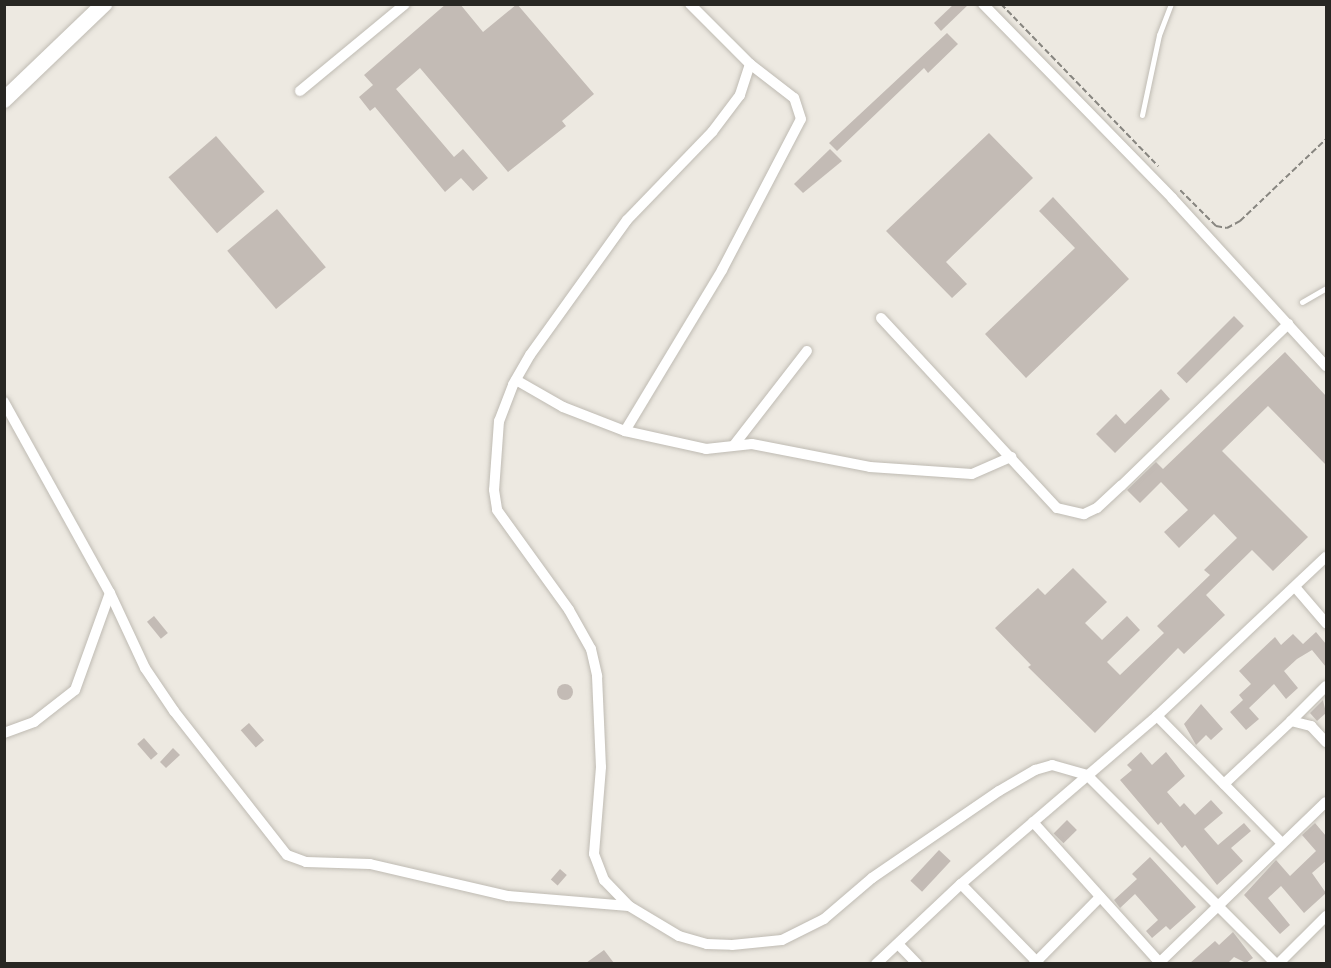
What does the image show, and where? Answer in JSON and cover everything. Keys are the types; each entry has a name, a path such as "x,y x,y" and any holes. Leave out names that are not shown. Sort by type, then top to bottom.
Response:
{"street":[{"path":"4,100 104,4"},
{"path":"300,91 405,4"},
{"path":"626,431 722,270 801,120 794,98 750,64 690,4"},
{"path":"983,4 1172,198 1326,366"},
{"path":"750,64 731,111 627,219 516,380 500,420 494,490 498,510 569,610 591,650 601,698 601,767 594,854 604,880 629,906 679,936 707,944 757,945 783,940 824,919 872,878 1035,770 1052,765 1087,775 1277,963 1326,916"},
{"path":"881,318 1057,508 1084,514 1097,508 1288,324"},
{"path":"734,445 807,351"},
{"path":"516,380 563,406 626,431 706,449 752,444 870,468 972,474 1011,457"},
{"path":"4,402 110,593 145,668 174,711 287,855 306,862 370,864 508,896 629,906"},
{"path":"876,963 962,884 1157,716 1326,557"},
{"path":"1295,587 1326,623"},
{"path":"4,733 34,722 75,690 110,593"},
{"path":"1224,784 1326,686"},
{"path":"1157,716 1282,843"},
{"path":"1291,721 1311,726 1326,742"},
{"path":"1033,822 1159,963 1326,802"},
{"path":"962,884 1036,963 1100,897"},
{"path":"898,944 917,963"}],"lane":[{"path":"1142,115 1160,35 1171,4"},
{"path":"1302,302 1326,288"}],"path":[{"path":"1001,4 1166,175"},
{"path":"1174,183 1216,226 1227,228 1326,139"}],"building":[{"path":"446,4 460,4 483,32 517,4 594,94 562,121 566,126 508,172 420,68 396,89 454,157 463,149 488,178 473,191 461,178 445,192 375,107 370,111 359,97 373,85 364,75"},
{"path":"954,4 969,4 941,31 934,23"},
{"path":"947,33 958,44 928,73 924,68 837,151 829,143"},
{"path":"989,133 1033,178 946,262 967,284 952,298 886,231"},
{"path":"216,136 265,192 217,233 168,177"},
{"path":"830,149 842,161 803,193 794,184"},
{"path":"1053,197 1129,279 1026,378 985,334 1075,248 1039,211"},
{"path":"277,209 326,267 276,309 227,251"},
{"path":"1234,316 1244,326 1187,383 1177,373"},
{"path":"1285,352 1326,396 1326,465 1268,406 1222,451 1308,537 1273,571 1252,550 1206,595 1225,615 1184,654 1178,648 1095,733 1028,667 1031,665 995,628 1038,588 1045,595 1073,568 1107,602 1085,623 1102,640 1127,616 1140,630 1107,662 1120,675 1164,633 1157,626 1210,575 1204,570 1237,538 1214,514 1179,548 1164,532 1188,510 1161,482 1140,503 1127,490 1156,462 1163,469"},
{"path":"1161,389 1170,399 1115,453 1096,434 1116,414 1125,424"},
{"path":"154,616 168,633 161,639 147,622"},
{"path":"1316,632 1326,644 1326,667 1312,650 1297,659 1284,671 1298,688 1286,699 1274,684 1249,708 1259,719 1246,730 1230,712 1243,700 1239,695 1251,684 1239,671 1275,637 1281,645 1293,634 1303,644"},
{"path":"565,684 573,692 565,700 557,692"},
{"path":"1323,700 1326,713 1317,721 1310,713"},
{"path":"1201,704 1223,729 1211,740 1206,735 1196,745 1184,724"},
{"path":"249,723 264,740 256,748 241,730"},
{"path":"144,738 158,754 151,760 137,744"},
{"path":"173,748 180,755 166,768 160,762"},
{"path":"1141,752 1152,765 1166,752 1185,776 1167,792 1180,807 1184,803 1195,815 1211,800 1223,813 1204,829 1218,845 1244,823 1251,831 1231,848 1243,861 1217,885 1185,845 1182,848 1161,822 1158,825 1120,780 1132,770 1127,765"},
{"path":"1067,820 1077,830 1063,843 1054,833"},
{"path":"1315,823 1326,836 1326,861 1312,873 1326,893 1304,913 1281,886 1268,898 1290,925 1280,934 1244,895 1276,860 1290,876 1316,851 1302,835"},
{"path":"939,850 951,861 922,892 910,881"},
{"path":"1150,857 1196,907 1170,930 1166,926 1152,938 1146,931 1158,920 1135,894 1120,908 1114,900 1137,879 1132,874"},
{"path":"560,869 567,875 558,885 551,880"},
{"path":"1233,932 1253,958 1246,963 1234,957 1228,963 1190,963 1215,941 1219,945"},
{"path":"604,950 614,963 586,963"}]}
